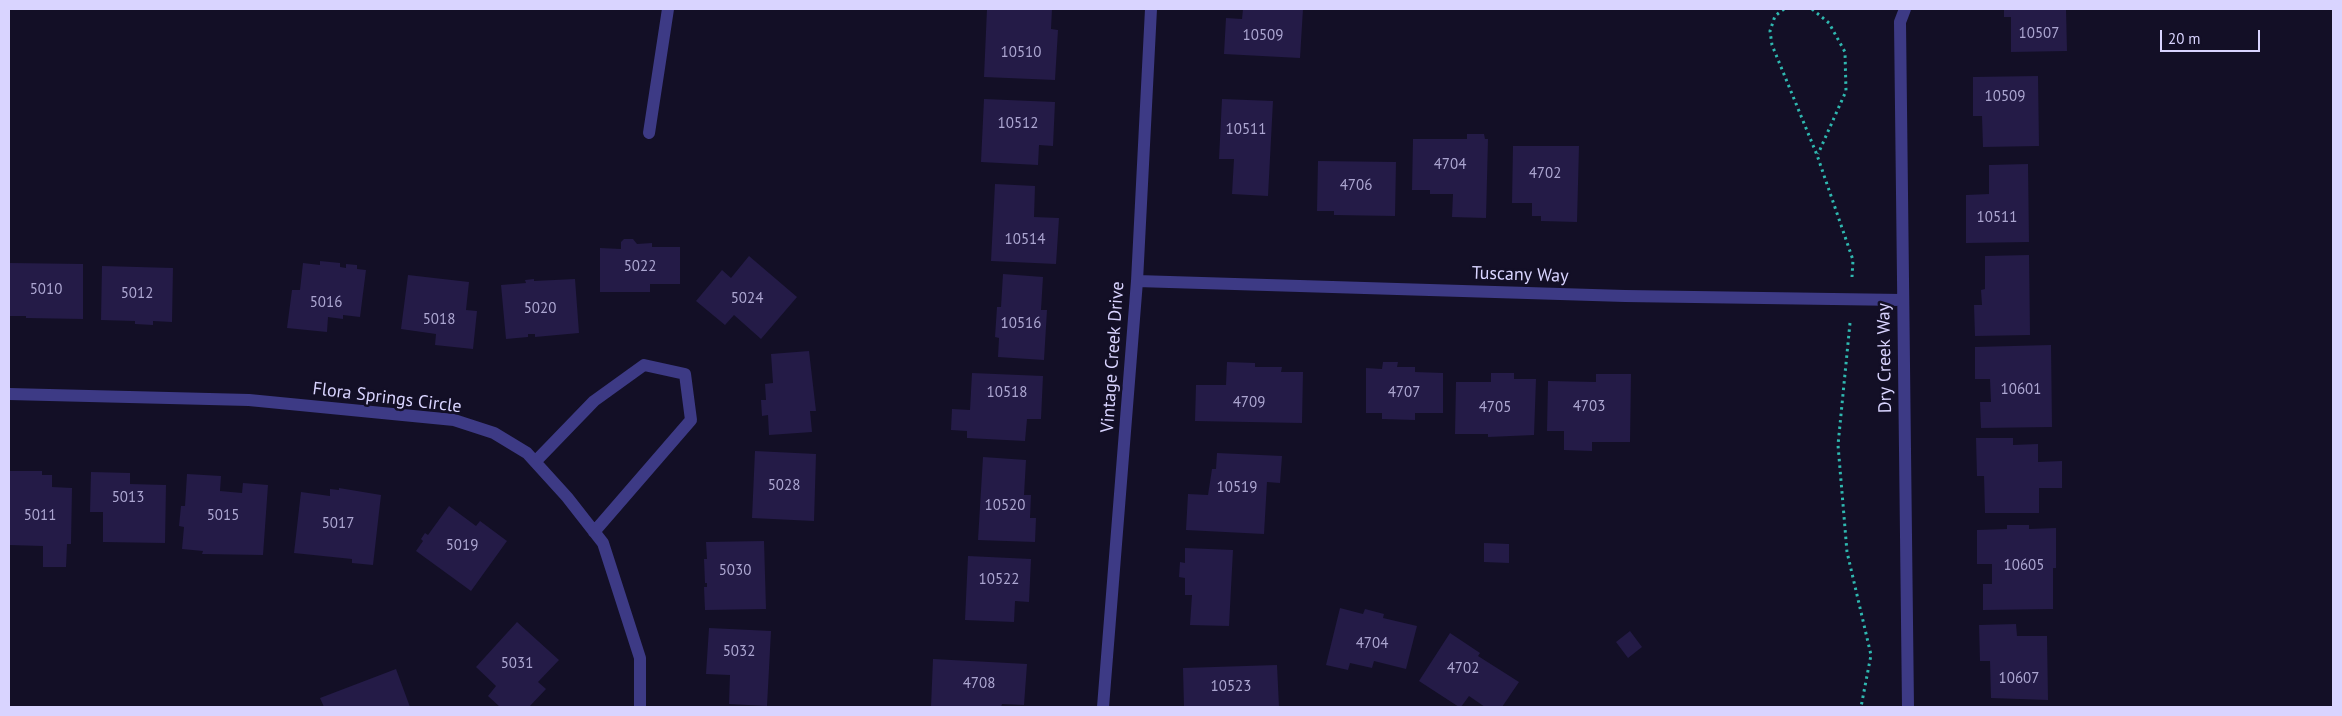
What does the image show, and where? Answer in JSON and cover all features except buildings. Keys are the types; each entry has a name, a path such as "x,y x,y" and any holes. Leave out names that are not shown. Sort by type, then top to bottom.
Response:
{"street":[{"path":"648,133 668,9"},
{"name":"Vintage Creek Drive","path":"1103,707 1137,281 1151,9"},
{"name":"Dry Creek Way","path":"1905,9 1900,22 1908,707"},
{"name":"Tuscany Way","path":"1137,281 1625,296 1902,300"},
{"path":"535,462 594,401 644,365 685,374 691,420 594,532"},
{"name":"Flora Springs Circle","path":"9,394 249,400 454,420 494,433 527,453 567,496 603,543 640,658 640,707"}],"path":[{"path":"1784,9 1776,16 1770,31 1772,45 1817,155 1853,260 1838,445 1847,552 1871,655 1861,707"},
{"path":"1812,9 1829,23 1845,52 1846,92 1817,155"}]}
